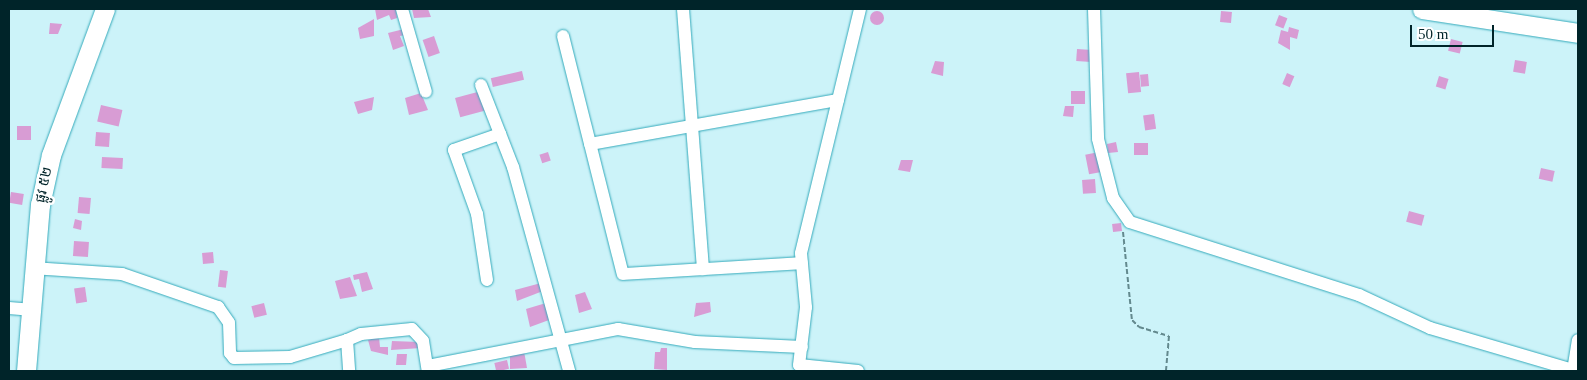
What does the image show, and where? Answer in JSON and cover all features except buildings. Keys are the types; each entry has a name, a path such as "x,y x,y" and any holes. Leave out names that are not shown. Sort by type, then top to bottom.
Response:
{"street":[{"name":"ផ្លូវ ៥២","path":"26,371 32,268 51,155 105,9"},
{"path":"402,9 426,92"},
{"path":"683,9 703,269"},
{"path":"858,371 798,368 806,307 801,253 860,9"},
{"path":"1094,9 1098,139 1113,198 1130,222 1162,235 1277,266 1360,295 1430,328 1573,371 1578,340"},
{"path":"1422,9 1578,33"},
{"path":"563,36 623,274 802,263"},
{"path":"481,85 500,134 562,338 569,371"},
{"path":"590,144 838,100"},
{"path":"487,280 477,214 454,150 500,134"},
{"path":"32,268 122,274 218,307 229,323 230,353 234,358 290,357 361,334 412,329 424,341 428,369 562,338 618,329 695,342 802,347"},
{"path":"9,308 30,310"},
{"path":"347,340 349,371"}],"path":[{"path":"1121,210 1132,320 1139,327 1169,336 1166,371"}]}
